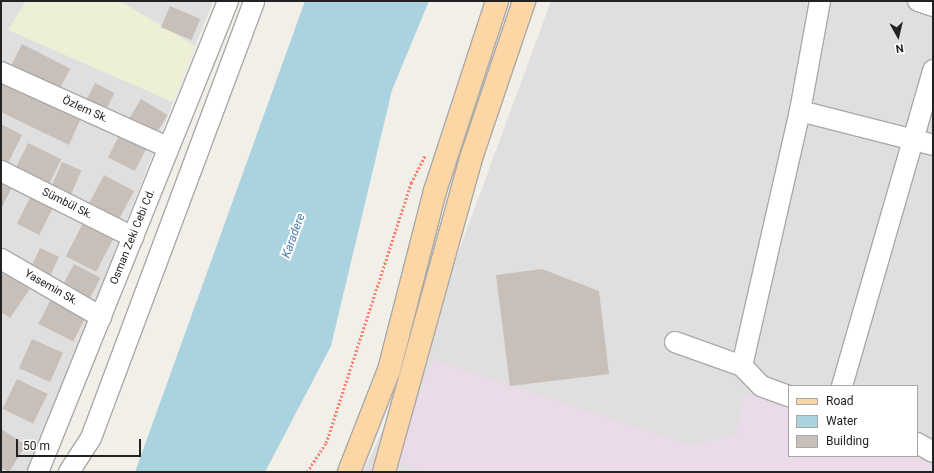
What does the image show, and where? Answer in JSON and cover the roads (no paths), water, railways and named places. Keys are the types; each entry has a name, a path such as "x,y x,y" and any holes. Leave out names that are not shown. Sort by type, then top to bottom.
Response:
{"main road":[{"path":"349,472 389,370 435,191 497,1"},
{"path":"384,472 471,158 524,1"}],"street":[{"name":"Osman Zeki Cebi Cd.","path":"38,472 228,1"},
{"path":"69,472 91,438 254,1"},
{"path":"742,366 800,111 820,1"},
{"path":"918,1 933,6"},
{"path":"842,385 933,70"},
{"name":"Özlem Sk.","path":"1,72 169,148"},
{"path":"800,111 933,145"},
{"name":"Sümbül Sk.","path":"1,171 133,238"},
{"name":"Yasemin Sk.","path":"1,259 101,317"},
{"path":"675,342 742,366 762,386 788,396"},
{"path":"918,444 933,452"}],"water":[{"name":"Karadere","path":"305,1 429,1 392,90 331,346 265,472 135,472"}]}
